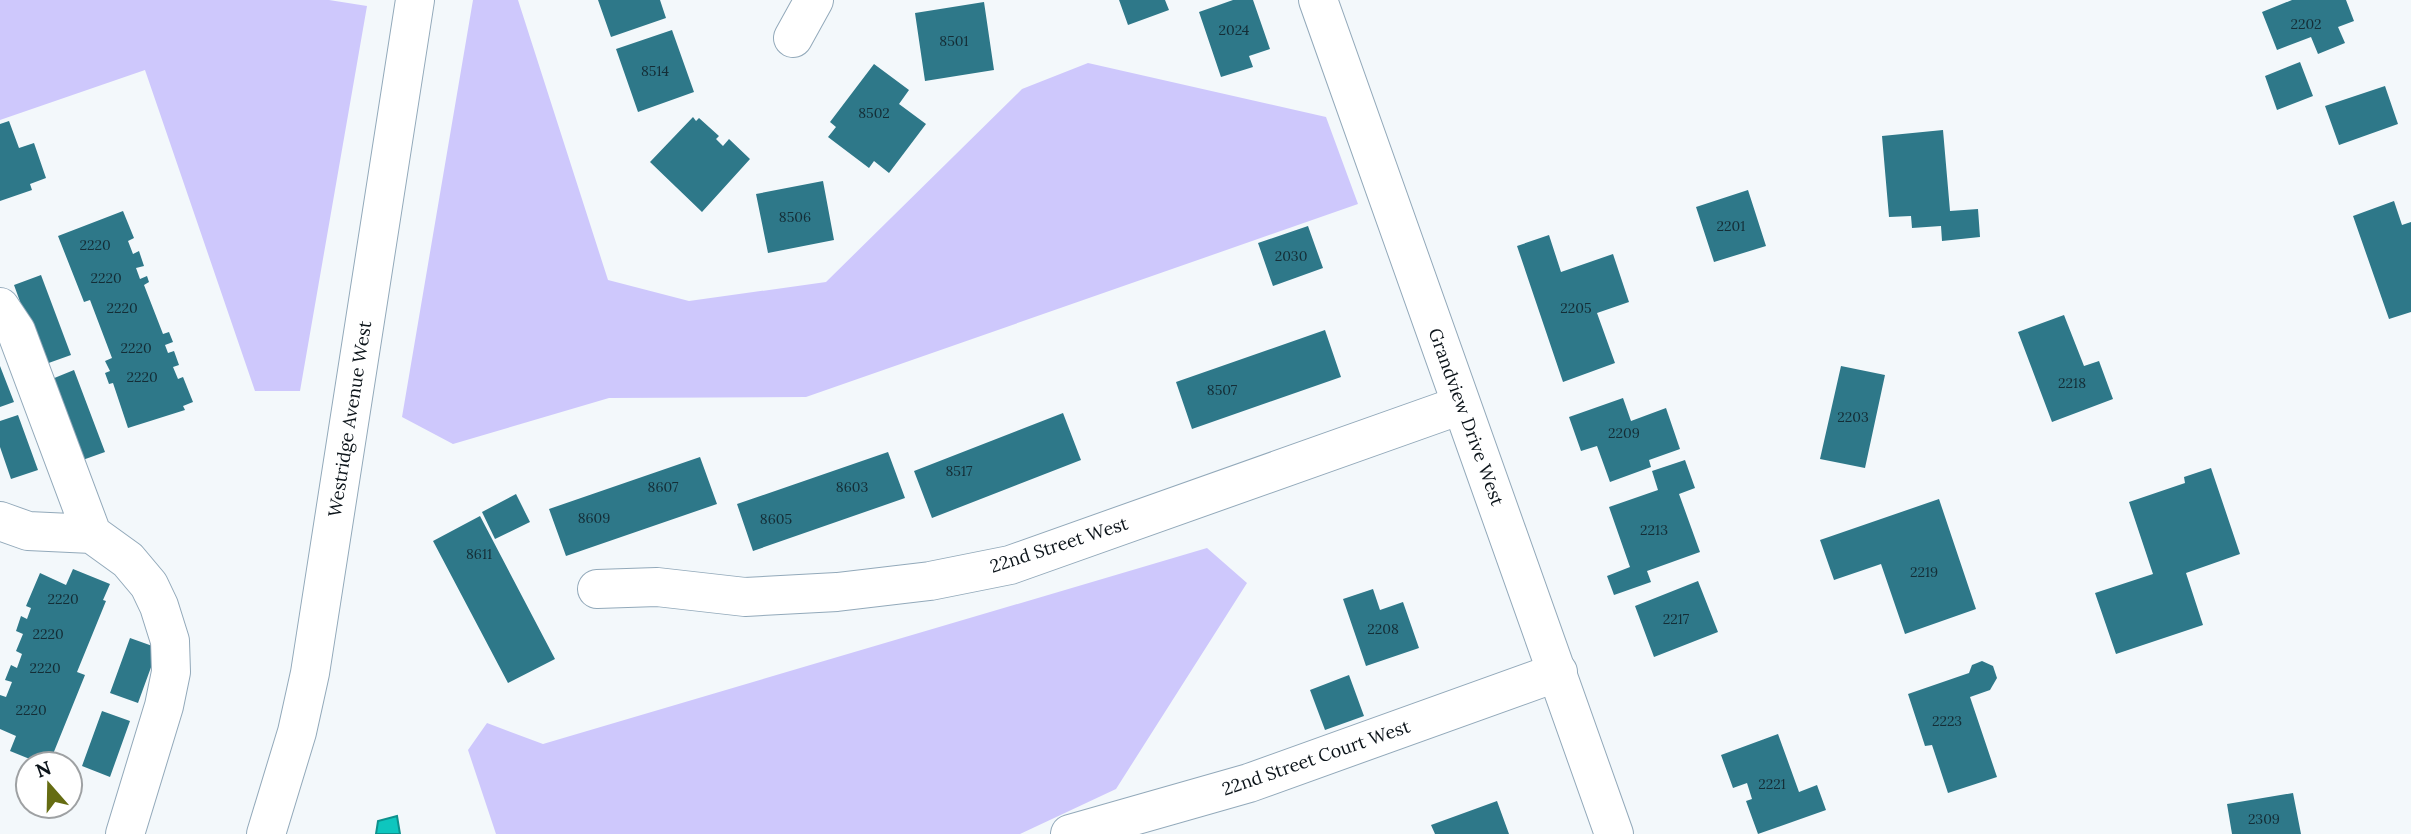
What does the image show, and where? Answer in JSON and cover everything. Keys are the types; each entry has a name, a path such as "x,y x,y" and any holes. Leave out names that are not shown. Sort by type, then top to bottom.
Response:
{"street":[{"name":"Westridge Avenue West","path":"266,834 294,744 310,673 415,0"},
{"path":"793,38 814,0"},
{"name":"Grandview Drive West","path":"1318,0 1614,834"},
{"path":"0,307 16,331 92,534"},
{"name":"22nd Street West","path":"597,589 657,587 745,597 837,593 930,581 1010,565 1461,405"},
{"path":"0,521 28,531 92,534 141,573 159,606 170,640 168,691 125,834"},
{"name":"22nd Street Court West","path":"1070,834 1249,783 1558,672"}],"shaded area":[{"path":"0,0 329,0 367,6 300,391 255,391 145,70 0,120"},
{"path":"473,0 518,0 608,280 689,301 826,282 1022,89 1088,63 1326,117 1358,204 806,397 609,398 453,444 402,417"},
{"path":"1207,548 1247,583 1116,789 1020,834 496,834 468,750 487,723 543,744"}],"water":[{"path":"397,816 400,834 376,834 378,821"}],"building":[{"path":"598,0 660,0 666,18 611,37"},
{"path":"1119,0 1165,0 1169,10 1128,25"},
{"path":"1233,0 1253,0 1270,49 1249,56 1253,67 1221,77 1199,12"},
{"path":"2292,0 2346,0 2354,21 2338,27 2345,43 2318,54 2311,37 2277,50 2262,12"},
{"path":"984,2 994,70 925,81 915,13"},
{"path":"672,30 694,92 638,112 616,49"},
{"path":"2300,62 2313,96 2277,110 2265,76"},
{"path":"874,64 909,90 899,104 926,124 889,173 874,161 869,168 828,137 836,127 830,122"},
{"path":"2385,86 2398,124 2339,145 2325,106"},
{"path":"693,117 696,121 699,118 719,136 716,139 723,146 729,139 750,159 702,212 650,162"},
{"path":"9,121 19,148 34,143 46,178 30,184 32,190 0,201 0,124"},
{"path":"1943,130 1950,211 1978,209 1980,237 1942,241 1941,226 1912,228 1911,216 1889,217 1882,136"},
{"path":"823,181 834,240 768,253 756,194"},
{"path":"1748,190 1766,246 1714,262 1696,207"},
{"path":"2394,201 2402,225 2411,222 2411,312 2389,319 2353,216"},
{"path":"123,211 134,238 128,241 133,254 139,251 144,266 136,268 140,279 147,276 149,282 144,285 163,334 169,332 173,342 165,345 168,353 174,351 179,365 173,367 178,379 183,377 193,402 183,406 185,410 128,428 113,383 109,384 105,373 110,371 105,361 112,358 90,300 84,302 58,236"},
{"path":"1308,226 1323,268 1273,286 1258,243"},
{"path":"1549,235 1561,272 1613,254 1629,302 1597,313 1615,363 1563,382 1517,246"},
{"path":"41,275 71,355 43,365 14,285"},
{"path":"2064,315 2084,366 2099,361 2113,399 2052,422 2018,332"},
{"path":"1325,330 1341,377 1192,429 1176,382"},
{"path":"0,366 14,402 0,407"},
{"path":"1841,366 1885,375 1865,468 1820,459"},
{"path":"74,370 105,452 77,462 47,381"},
{"path":"1623,398 1631,421 1666,408 1680,449 1649,460 1651,467 1610,482 1597,446 1581,451 1569,417"},
{"path":"1063,413 1081,460 932,518 914,471"},
{"path":"18,415 38,470 11,479 0,447 0,421"},
{"path":"888,452 905,498 753,551 737,504"},
{"path":"700,457 717,504 566,556 549,509"},
{"path":"1685,460 1695,488 1679,494 1700,552 1647,571 1651,582 1614,595 1607,576 1630,567 1609,507 1658,490 1652,471"},
{"path":"2211,468 2240,554 2186,573 2203,625 2116,654 2095,593 2153,574 2129,502 2185,483 2184,477"},
{"path":"516,494 530,522 495,539 482,512"},
{"path":"1939,499 1976,609 1905,634 1881,564 1834,580 1820,540"},
{"path":"480,516 555,659 508,683 433,541"},
{"path":"73,569 110,584 103,600 106,601 77,672 85,675 55,750 14,750 14,753 10,751 16,736 0,729 0,695 6,697 12,682 5,680 11,665 17,668 22,654 16,651 23,634 16,631 21,616 27,619 31,608 26,606 40,573 66,585"},
{"path":"1698,581 1718,632 1654,657 1635,606"},
{"path":"1373,589 1380,610 1403,602 1419,648 1366,666 1343,599"},
{"path":"130,638 158,648 138,703 110,693"},
{"path":"1982,661 1993,666 1997,678 1990,690 1970,697 1997,777 1948,793 1932,745 1925,746 1908,694 1969,673 1972,665"},
{"path":"1349,675 1364,716 1325,730 1310,690"},
{"path":"102,711 130,721 110,777 84,767"},
{"path":"1778,734 1799,792 1817,785 1826,810 1758,834 1746,801 1752,799 1747,783 1733,788 1721,755"},
{"path":"2293,793 2301,834 2232,834 2227,804"},
{"path":"1497,801 1509,834 1435,834 1431,825"}]}
